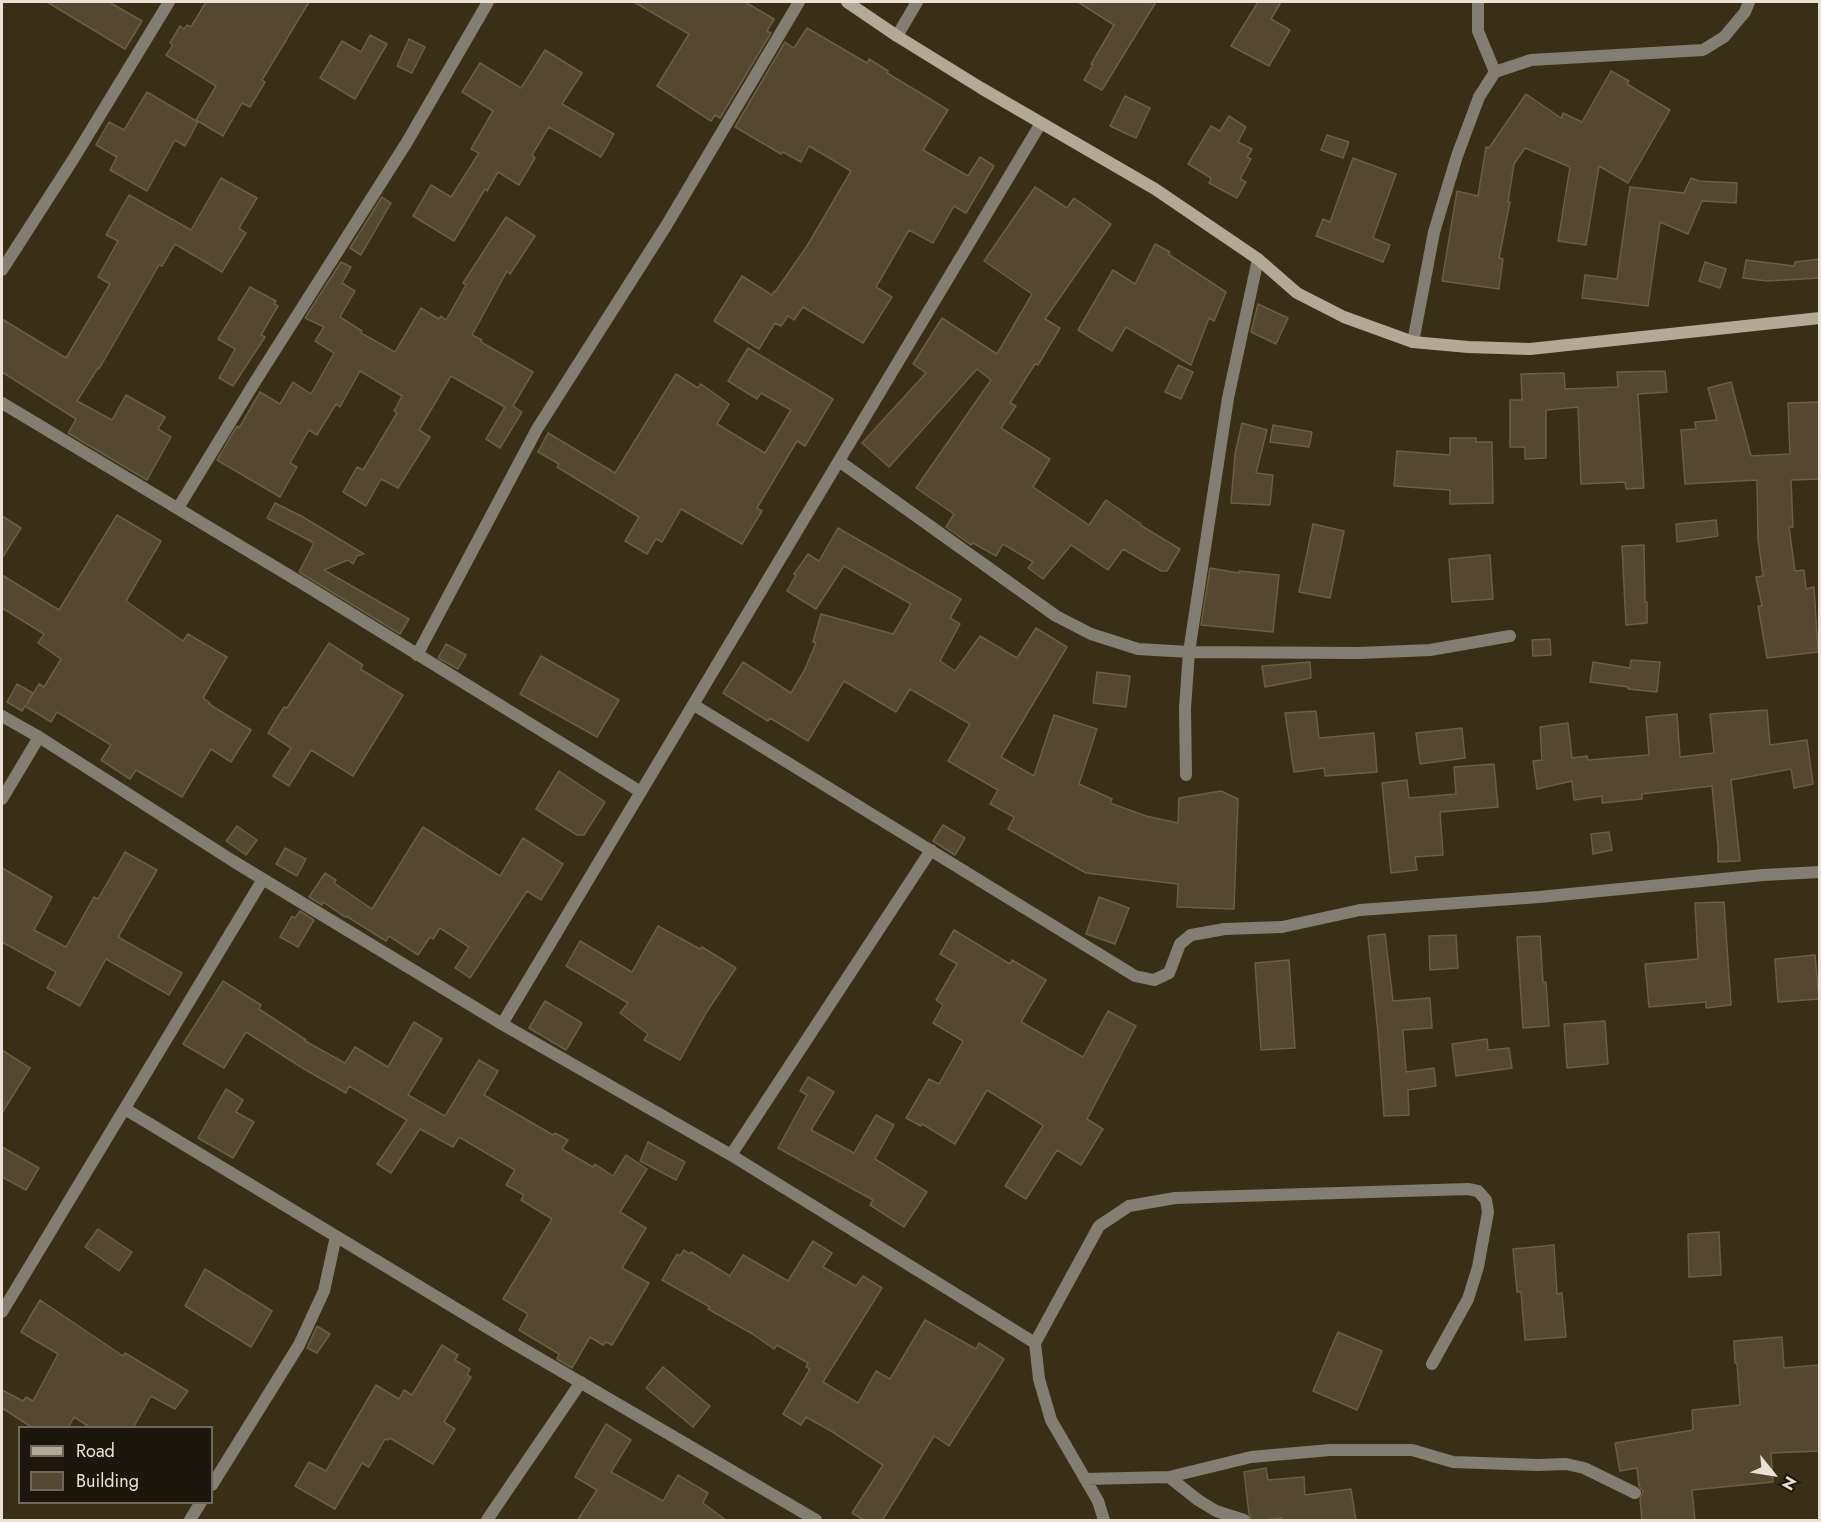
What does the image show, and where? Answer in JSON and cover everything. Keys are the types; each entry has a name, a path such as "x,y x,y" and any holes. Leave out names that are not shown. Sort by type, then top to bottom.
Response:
{"street":[{"path":"2,270 74,158 169,2"},
{"path":"178,508 407,142 488,2"},
{"path":"417,654 537,429 666,226 799,2"},
{"path":"847,2 897,36 1155,189 1258,259 1297,293 1344,317 1413,342 1530,349 1820,318"},
{"path":"897,36 917,2"},
{"path":"1478,2 1478,31 1495,72"},
{"path":"1413,342 1434,232 1457,156 1479,97 1495,72 1531,60 1703,50 1724,37 1745,12 1749,2"},
{"path":"502,1024 1041,123"},
{"path":"1186,775 1185,708 1189,652 1228,398 1258,259"},
{"path":"2,403 178,508 640,792"},
{"path":"839,461 1056,616 1091,634 1138,649 1189,652 1359,653 1430,650 1510,636"},
{"path":"694,705 1135,976 1154,980 1168,973 1180,944 1191,935 1225,930 1282,927 1360,910 1820,872"},
{"path":"2,716 263,879 502,1024 731,1155 1035,1343"},
{"path":"2,799 39,738"},
{"path":"731,1155 931,850"},
{"path":"2,1312 263,879"},
{"path":"125,1109 816,1521"},
{"path":"1104,1521 1098,1501 1051,1420 1039,1379 1035,1343 1099,1226 1129,1206 1175,1198 1467,1189 1478,1191 1486,1200 1488,1212 1478,1267 1468,1299 1432,1364"},
{"path":"213,1483 299,1345 324,1291 336,1236"},
{"path":"487,1521 581,1382"},
{"path":"1085,1479 1169,1476 1251,1456 1330,1450 1412,1450 1453,1462 1566,1464 1584,1468 1635,1493"},
{"path":"1169,1476 1198,1500 1216,1511 1244,1521"},
{"path":"190,1521 200,1504"}],"building":[{"path":"47,2 109,2 142,21 125,49"},
{"path":"206,2 309,2 262,80 265,82 250,107 242,103 223,136 196,120 216,86 166,55 173,45 170,43 180,26 184,29 187,25 191,27"},
{"path":"634,2 745,2 774,19 767,31 771,33 720,118 715,115 711,121 657,86 689,34"},
{"path":"1078,2 1156,2 1102,90 1084,80 1114,25"},
{"path":"1258,2 1281,2 1271,19 1290,30 1269,66 1231,46"},
{"path":"807,28 867,63 869,59 888,71 887,73 948,110 923,150 968,176 980,157 994,166 966,213 954,206 933,243 909,230 876,287 892,297 863,343 803,307 794,320 788,316 781,326 775,323 759,349 714,321 742,276 772,295 775,292 807,246 851,171 809,146 801,162 783,152 781,154 735,127 785,42 794,48"},
{"path":"370,35 387,44 355,99 320,78 342,41 361,52"},
{"path":"409,39 425,47 412,73 397,66"},
{"path":"545,50 582,73 562,104 614,134 601,157 549,127 532,155 535,158 519,185 498,172 487,191 485,189 454,241 413,216 431,185 451,197 479,153 471,149 493,111 462,92 480,63 521,88"},
{"path":"1611,71 1629,81 1627,84 1670,110 1628,183 1599,166 1586,245 1558,241 1570,167 1525,148 1514,164 1508,202 1510,202 1499,258 1503,259 1499,289 1442,281 1457,191 1478,196 1486,147 1489,148 1526,94 1561,118 1563,113 1582,122"},
{"path":"147,92 198,122 185,146 175,140 147,191 110,170 117,157 96,145 109,122 124,130"},
{"path":"1125,96 1150,108 1136,138 1110,126"},
{"path":"1229,116 1246,127 1238,142 1252,149 1247,157 1251,159 1240,179 1246,182 1237,198 1209,183 1211,178 1188,164 1211,126 1220,131"},
{"path":"1327,135 1349,142 1343,158 1321,150"},
{"path":"1353,158 1396,174 1373,238 1390,245 1383,262 1316,236 1323,219 1330,222"},
{"path":"221,178 257,198 239,228 246,233 222,272 175,244 162,266 159,265 99,369 77,401 112,420 126,395 165,417 158,429 171,437 147,480 68,433 76,419 2,372 2,319 66,358 110,284 98,277 118,241 106,235 129,195 191,230"},
{"path":"1691,178 1699,181 1737,183 1736,203 1702,201 1688,234 1660,222 1648,306 1582,298 1585,275 1617,279 1630,187 1684,193"},
{"path":"1035,187 1067,208 1074,198 1111,224 1045,319 1060,328 1038,365 1035,364 1010,403 1016,406 1001,428 1050,459 1033,487 1089,525 1106,500 1140,525 1180,549 1167,571 1161,571 1123,549 1108,570 1071,545 1043,579 1028,568 1033,562 1003,544 996,556 973,543 971,545 946,527 954,514 916,488 991,380 977,369 889,467 862,443 926,373 913,364 942,318 997,354 1032,294 984,261"},
{"path":"382,197 391,203 361,255 350,248"},
{"path":"506,217 535,236 510,274 507,271 472,335 533,372 513,406 522,412 500,448 486,439 505,407 451,376 419,430 430,437 398,488 381,479 366,506 343,492 357,467 363,470 397,413 394,411 402,396 360,371 340,407 336,404 317,435 309,430 290,463 297,467 280,497 217,460 260,392 280,404 293,382 311,394 334,353 315,341 324,327 305,318 341,262 351,267 342,283 355,291 340,317 362,331 361,333 395,352 421,308 439,319 441,316 446,320 466,285 463,283"},
{"path":"1155,244 1226,292 1214,321 1209,318 1191,365 1126,327 1112,351 1078,330 1113,270 1135,284"},
{"path":"1820,259 1820,278 1767,281 1743,278 1746,260 1794,266 1795,262"},
{"path":"1705,262 1726,269 1720,288 1699,281"},
{"path":"250,287 276,301 274,304 278,306 261,335 265,337 233,386 219,378 235,349 218,339"},
{"path":"1258,304 1288,318 1276,344 1251,332"},
{"path":"748,348 833,399 805,446 797,441 757,508 762,511 742,544 681,509 662,542 656,539 647,554 625,541 639,517 557,467 559,464 538,452 548,433 615,473 676,374 698,388 701,384 729,404 717,424 765,453 791,410 761,393 757,399 728,381"},
{"path":"1178,365 1193,372 1181,399 1165,392"},
{"path":"1665,371 1667,392 1638,394 1644,488 1626,489 1625,482 1581,484 1578,407 1546,410 1546,458 1525,459 1525,447 1510,447 1510,400 1522,400 1521,374 1564,373 1565,389 1618,387 1617,372"},
{"path":"1731,382 1751,456 1790,454 1788,403 1820,402 1820,479 1791,480 1793,527 1789,527 1795,571 1804,570 1806,589 1814,587 1818,652 1767,658 1758,606 1762,606 1756,577 1763,576 1758,539 1757,480 1685,484 1681,430 1696,429 1695,422 1717,420 1708,388"},
{"path":"1242,423 1267,430 1256,473 1273,475 1270,505 1231,503 1235,454"},
{"path":"1273,425 1312,432 1309,447 1270,442"},
{"path":"1450,438 1476,438 1476,442 1492,442 1493,503 1450,504 1450,490 1394,486 1397,451 1450,455"},
{"path":"275,503 364,554 357,556 353,564 348,560 324,570 409,619 400,634 299,572 314,543 267,518"},
{"path":"117,515 161,541 126,601 183,641 188,634 227,657 203,698 251,730 231,762 211,749 182,797 136,770 130,779 101,760 111,745 57,712 51,722 25,706 22,711 7,702 17,684 33,693 27,704 39,684 44,687 61,659 38,643 44,634 2,608 2,575 59,610"},
{"path":"2,516 21,528 2,558"},
{"path":"1716,520 1718,536 1677,542 1676,524"},
{"path":"1313,524 1344,531 1330,598 1299,592"},
{"path":"838,528 961,599 950,618 960,624 940,661 955,671 980,636 1017,658 1036,628 1067,647 1001,757 1034,776 1054,715 1097,729 1079,784 1112,799 1110,803 1146,816 1178,823 1179,798 1221,791 1238,799 1234,909 1177,907 1178,884 1086,873 1008,829 1014,817 990,804 998,790 948,761 970,724 910,689 896,712 844,681 808,741 770,718 768,721 723,693 743,662 791,693 816,643 813,642 821,614 893,634 911,604 844,566 816,609 787,591 796,575 794,574 808,554 819,561"},
{"path":"1644,545 1647,623 1626,625 1622,546"},
{"path":"1490,555 1493,599 1452,602 1449,559"},
{"path":"1210,568 1239,573 1239,571 1279,575 1273,632 1201,625"},
{"path":"1550,639 1551,655 1533,656 1532,640"},
{"path":"329,643 363,665 360,669 403,695 353,776 311,750 289,786 273,776 291,748 268,733"},
{"path":"446,644 466,655 458,669 438,658"},
{"path":"541,656 619,700 597,737 520,694"},
{"path":"1631,660 1660,662 1657,692 1590,682 1593,662 1630,668"},
{"path":"1310,662 1311,678 1265,687 1262,666"},
{"path":"1097,672 1130,676 1126,707 1093,703"},
{"path":"1767,710 1770,745 1807,740 1813,784 1794,788 1791,769 1731,780 1740,861 1718,862 1712,786 1642,794 1642,799 1602,803 1602,796 1574,800 1572,781 1537,789 1533,761 1542,760 1540,727 1568,723 1572,758 1587,756 1588,760 1649,755 1646,717 1677,714 1680,757 1714,753 1710,714"},
{"path":"1316,711 1319,738 1374,733 1377,772 1325,776 1324,768 1294,772 1285,713"},
{"path":"1462,728 1465,758 1420,764 1416,733"},
{"path":"1494,764 1498,807 1440,812 1443,855 1415,857 1417,870 1391,873 1382,783 1407,780 1409,798 1456,794 1454,767"},
{"path":"559,771 605,802 584,835 577,835 536,809"},
{"path":"943,825 965,838 955,855 933,841"},
{"path":"237,826 257,840 246,855 226,841"},
{"path":"423,827 500,876 523,838 563,864 541,900 527,891 470,978 455,968 469,947 440,928 433,939 430,937 418,955 389,936 386,941 323,902 322,905 309,897 325,873 336,880 334,883 372,909"},
{"path":"1609,832 1612,850 1593,854 1591,834"},
{"path":"285,848 306,859 297,876 276,864"},
{"path":"125,852 157,870 118,937 182,973 169,995 106,959 80,1006 47,988 56,972 2,942 2,868 52,897 34,930 66,947 94,897 98,899"},
{"path":"1099,897 1129,908 1115,944 1086,934"},
{"path":"1724,902 1731,1005 1706,1008 1706,1002 1649,1007 1645,964 1698,959 1695,903"},
{"path":"300,911 314,920 298,947 280,937 292,916 295,918"},
{"path":"658,926 700,949 702,947 736,968 706,1013 680,1060 644,1040 648,1034 620,1013 628,1003 566,966 580,941 632,972"},
{"path":"954,930 1010,964 1012,960 1046,980 1021,1022 1083,1057 1108,1011 1136,1026 1087,1119 1103,1129 1081,1165 1057,1150 1026,1199 1005,1186 1043,1126 1041,1124 987,1090 955,1144 922,1124 921,1126 906,1118 929,1079 939,1084 963,1041 933,1023 943,1005 936,1000 957,964 940,954"},
{"path":"1385,934 1393,1001 1430,998 1432,1028 1403,1030 1406,1072 1434,1068 1436,1086 1408,1090 1409,1115 1384,1116 1368,936"},
{"path":"1456,935 1458,968 1430,970 1429,936"},
{"path":"1540,936 1549,1026 1523,1028 1517,937"},
{"path":"1815,955 1819,999 1778,1002 1775,959"},
{"path":"1289,960 1295,1048 1261,1050 1255,963"},
{"path":"223,981 261,1005 259,1009 305,1041 345,1063 355,1047 388,1067 414,1022 442,1039 408,1095 445,1116 479,1060 498,1071 484,1095 553,1135 555,1133 568,1140 562,1149 593,1167 595,1164 613,1176 626,1155 647,1169 620,1212 646,1228 622,1268 649,1283 612,1345 606,1342 603,1345 590,1337 572,1368 557,1359 559,1354 519,1330 528,1314 503,1299 552,1219 521,1200 524,1195 506,1185 515,1170 459,1137 453,1147 420,1129 391,1173 377,1164 407,1120 349,1086 346,1093 246,1032 224,1068 183,1044"},
{"path":"545,1001 582,1023 566,1050 529,1028"},
{"path":"1605,1021 1608,1064 1567,1068 1564,1024"},
{"path":"1487,1039 1488,1050 1509,1048 1512,1068 1456,1076 1452,1044"},
{"path":"2,1050 30,1068 2,1113"},
{"path":"808,1077 834,1092 811,1130 854,1153 876,1115 894,1125 875,1159 927,1192 904,1227 870,1205 873,1200 778,1148 807,1095 800,1091"},
{"path":"226,1089 243,1100 236,1112 254,1122 233,1158 198,1138"},
{"path":"648,1142 685,1162 676,1180 640,1161"},
{"path":"2,1147 39,1168 26,1190 2,1177"},
{"path":"98,1229 132,1252 119,1271 85,1247"},
{"path":"1719,1232 1721,1275 1689,1277 1688,1234"},
{"path":"813,1241 832,1253 823,1267 856,1286 863,1276 882,1288 823,1382 858,1403 876,1371 890,1379 925,1320 976,1349 979,1343 1004,1359 949,1446 934,1436 882,1521 866,1521 852,1513 883,1465 806,1417 801,1425 783,1414 810,1369 806,1367 808,1363 777,1345 774,1349 708,1309 710,1307 662,1280 677,1254 680,1256 684,1250 730,1276 743,1255 788,1281"},
{"path":"1554,1245 1557,1294 1562,1293 1566,1337 1525,1340 1521,1292 1517,1292 1513,1249"},
{"path":"205,1269 272,1311 251,1347 185,1306"},
{"path":"40,1300 123,1356 125,1353 188,1391 175,1409 151,1396 134,1426 88,1426 74,1417 69,1426 30,1426 2,1408 2,1390 23,1401 26,1397 33,1401 58,1354 21,1332"},
{"path":"317,1326 330,1334 317,1353 307,1348"},
{"path":"1338,1332 1382,1351 1357,1410 1313,1391"},
{"path":"1782,1337 1784,1368 1820,1365 1820,1451 1771,1453 1773,1482 1692,1490 1695,1521 1642,1521 1640,1499 1643,1492 1639,1486 1637,1468 1620,1471 1615,1443 1693,1430 1692,1410 1740,1405 1734,1341"},
{"path":"442,1345 458,1355 455,1360 470,1369 467,1375 471,1377 444,1422 455,1429 433,1464 390,1438 385,1439 369,1467 362,1463 335,1509 295,1486 309,1462 326,1471 376,1385 399,1399 404,1390 412,1395"},
{"path":"663,1367 710,1406 693,1427 646,1388"},
{"path":"606,1424 631,1440 611,1472 663,1501 678,1475 708,1493 703,1503 727,1521 577,1521 597,1490 575,1477"},
{"path":"1266,1468 1268,1480 1304,1477 1305,1495 1351,1489 1356,1521 1282,1521 1282,1518 1252,1521 1249,1514 1244,1472"}]}
